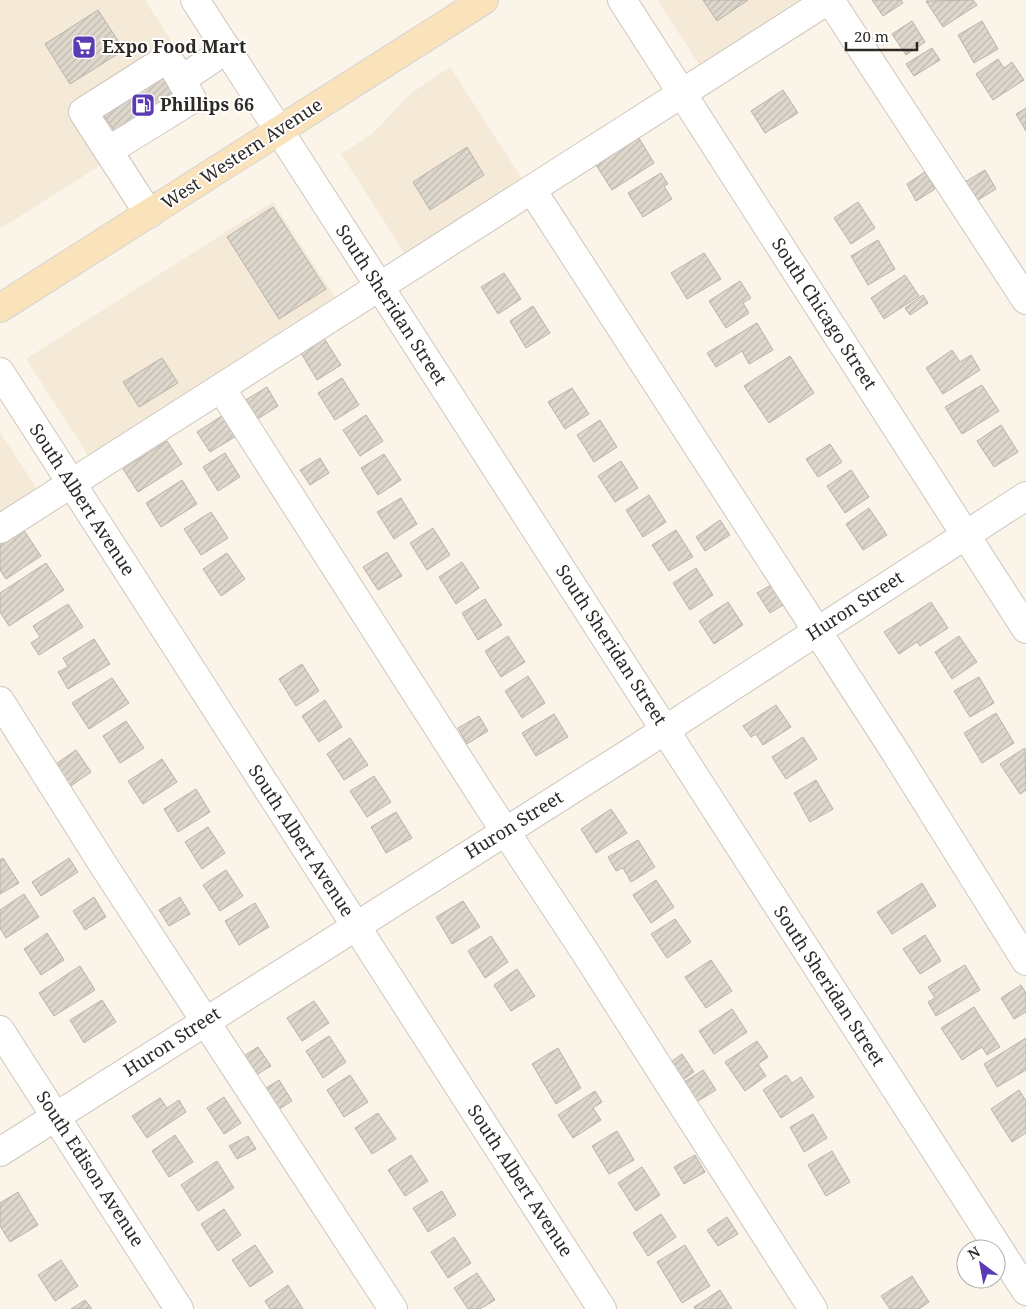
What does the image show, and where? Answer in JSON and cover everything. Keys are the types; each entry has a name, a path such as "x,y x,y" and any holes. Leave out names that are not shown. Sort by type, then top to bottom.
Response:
{"main road":[{"name":"West Western Avenue","path":"0,308 149,214 468,4"}],"street":[{"name":"South Sheridan Street","path":"195,0 1026,1291"},
{"name":"South Chicago Street","path":"622,0 1026,629"},
{"path":"0,529 829,0 1026,300"},
{"path":"181,80 228,49"},
{"path":"108,151 192,99 168,58 83,112 108,151 149,214"},
{"path":"532,190 815,631 894,750 1026,961"},
{"name":"South Albert Avenue","path":"0,372 602,1309"},
{"path":"221,388 813,1309"},
{"name":"Huron Street","path":"0,1152 666,729 1026,496"},
{"path":"0,701 104,866 393,1309"},
{"name":"South Edison Avenue","path":"0,1030 179,1309"}],"shaded area":[{"path":"0,0 145,0 208,97 0,229"},
{"path":"657,0 817,0 705,73"},
{"path":"450,67 524,182 407,257 341,154 373,133 410,94"},
{"path":"273,202 337,300 90,458 26,359"},
{"path":"0,432 39,492 0,516"}],"building":[{"path":"703,0 748,0 717,21"},
{"path":"872,0 901,0 903,3 883,16"},
{"path":"973,0 977,5 943,27 926,1"},
{"name":"Expo Food Mart","path":"98,10 124,50 70,84 45,44"},
{"path":"912,21 925,42 906,55 892,34"},
{"path":"982,21 998,49 974,63 958,35"},
{"path":"932,48 940,60 914,76 906,64"},
{"path":"998,59 1004,68 1012,62 1024,80 993,100 976,74"},
{"name":"Phillips 66","path":"168,74 182,94 118,136 104,116"},
{"path":"783,90 798,113 765,133 751,111"},
{"path":"1026,108 1026,131 1016,114"},
{"path":"639,138 654,163 612,190 596,165"},
{"path":"467,147 484,175 430,210 413,182"},
{"path":"985,170 996,189 971,204 960,185"},
{"path":"925,172 935,189 916,201 907,184"},
{"path":"661,173 668,184 664,186 672,199 643,217 628,193"},
{"path":"858,202 875,228 851,244 834,218"},
{"path":"273,207 326,289 279,319 227,237"},
{"path":"878,240 895,269 868,285 851,256"},
{"path":"704,253 721,279 687,299 671,273"},
{"path":"504,273 521,299 498,314 481,287"},
{"path":"905,275 919,296 884,319 871,298"},
{"path":"740,281 751,298 743,303 749,313 726,328 709,301"},
{"path":"923,295 928,303 910,315 905,308"},
{"path":"533,306 550,333 526,348 510,321"},
{"path":"757,323 773,350 749,364 742,351 716,367 707,353"},
{"path":"324,338 341,365 317,380 301,353"},
{"path":"952,350 960,362 971,355 980,370 943,394 926,368"},
{"path":"790,356 814,393 769,423 744,386"},
{"path":"162,358 178,383 139,407 123,382"},
{"path":"342,378 359,405 335,420 318,393"},
{"path":"982,385 999,411 962,434 945,407"},
{"path":"267,387 278,406 253,422 241,403"},
{"path":"572,388 589,414 565,429 548,402"},
{"path":"225,414 238,435 210,452 197,432"},
{"path":"366,415 383,441 360,456 343,430"},
{"path":"600,420 617,447 594,462 577,435"},
{"path":"1001,425 1018,452 994,467 977,441"},
{"path":"167,441 182,464 138,492 123,469"},
{"path":"830,444 842,462 818,477 806,459"},
{"path":"225,453 240,477 218,491 203,467"},
{"path":"384,454 401,480 378,495 361,468"},
{"path":"320,458 329,473 310,485 300,470"},
{"path":"621,461 638,488 615,502 598,476"},
{"path":"851,470 869,497 845,513 827,486"},
{"path":"182,480 197,504 161,527 146,503"},
{"path":"649,495 666,522 643,537 626,510"},
{"path":"401,498 417,524 394,539 377,512"},
{"path":"869,508 887,535 863,550 846,524"},
{"path":"211,512 228,538 201,555 184,529"},
{"path":"720,520 730,535 705,551 696,537"},
{"path":"21,526 41,556 6,579 0,570 0,540"},
{"path":"433,528 450,555 427,570 410,543"},
{"path":"676,530 693,557 669,571 652,545"},
{"path":"387,552 402,576 378,590 363,567"},
{"path":"227,553 245,579 221,596 203,569"},
{"path":"462,562 479,588 456,604 439,577"},
{"path":"46,563 64,590 9,626 0,612 0,593"},
{"path":"696,568 713,595 690,610 673,583"},
{"path":"771,585 783,605 770,613 757,593"},
{"path":"485,599 502,625 478,640 462,613"},
{"path":"728,602 743,625 714,644 699,621"},
{"path":"931,602 948,628 920,646 917,642 899,654 884,632"},
{"path":"68,604 83,627 39,655 31,643 40,637 33,626"},
{"path":"508,636 525,662 501,677 485,651"},
{"path":"959,636 977,662 952,679 935,652"},
{"path":"94,639 110,664 68,689 58,672 68,667 63,658"},
{"path":"302,664 319,691 296,706 279,679"},
{"path":"528,676 545,703 522,718 505,691"},
{"path":"979,677 994,703 970,717 954,691"},
{"path":"112,678 129,703 89,729 72,703"},
{"path":"325,700 342,727 319,742 302,716"},
{"path":"776,705 791,727 763,745 756,734 751,737 743,726"},
{"path":"996,713 1014,743 982,763 964,733"},
{"path":"554,714 568,737 536,756 522,733"},
{"path":"479,716 488,731 467,744 458,728"},
{"path":"126,721 144,748 120,763 103,736"},
{"path":"803,737 817,759 786,779 772,757"},
{"path":"350,738 368,765 344,780 327,754"},
{"path":"1025,748 1026,790 1020,794 1000,764"},
{"path":"76,750 91,772 68,788 53,766"},
{"path":"162,759 177,782 143,804 128,781"},
{"path":"374,776 391,802 367,817 350,791"},
{"path":"816,780 833,809 810,822 794,793"},
{"path":"196,789 210,812 178,832 164,809"},
{"path":"611,809 627,833 596,853 581,829"},
{"path":"396,812 412,838 386,853 371,827"},
{"path":"208,827 225,853 202,869 185,842"},
{"path":"638,840 655,867 631,882 623,868 616,871 608,857"},
{"path":"3,858 19,883 0,894 0,860"},
{"path":"69,858 78,872 41,896 32,882"},
{"path":"226,870 243,896 220,911 203,885"},
{"path":"656,880 674,907 651,923 633,895"},
{"path":"922,883 936,906 892,934 877,912"},
{"path":"24,894 39,917 6,938 0,928 0,910"},
{"path":"94,897 106,917 85,930 73,911"},
{"path":"180,897 190,914 169,926 159,910"},
{"path":"463,901 480,927 452,944 436,917"},
{"path":"255,903 269,927 239,945 225,921"},
{"path":"675,919 691,942 667,958 651,934"},
{"path":"47,933 64,960 41,975 24,949"},
{"path":"925,935 941,961 920,974 903,949"},
{"path":"491,936 508,962 485,978 468,951"},
{"path":"711,960 732,991 706,1008 685,977"},
{"path":"965,965 980,990 936,1016 928,1002 935,998 928,987"},
{"path":"80,966 95,990 54,1016 39,993"},
{"path":"517,969 535,996 511,1011 494,985"},
{"path":"1021,985 1026,993 1026,1012 1014,1019 1001,998"},
{"path":"102,1000 116,1022 84,1043 70,1020"},
{"path":"314,1001 329,1023 302,1041 287,1018"},
{"path":"974,1007 1000,1047 987,1055 982,1047 962,1060 941,1028"},
{"path":"732,1009 747,1032 714,1054 699,1031"},
{"path":"329,1036 346,1062 323,1078 306,1051"},
{"path":"1026,1038 1026,1070 997,1087 984,1064"},
{"path":"757,1041 768,1057 758,1064 766,1076 745,1091 725,1062"},
{"path":"258,1047 271,1066 251,1078 239,1059"},
{"path":"558,1048 581,1088 556,1104 532,1064"},
{"path":"682,1054 694,1072 676,1085 664,1067"},
{"path":"703,1070 716,1090 693,1104 681,1084"},
{"path":"350,1075 368,1102 344,1117 327,1090"},
{"path":"786,1075 792,1083 801,1077 814,1097 781,1118 763,1090"},
{"path":"279,1080 292,1101 273,1113 260,1092"},
{"path":"1019,1090 1026,1101 1026,1133 1012,1142 991,1109"},
{"path":"595,1091 602,1102 593,1108 601,1120 573,1138 558,1115"},
{"path":"224,1097 241,1123 224,1134 207,1108"},
{"path":"160,1098 167,1108 179,1100 186,1112 147,1138 132,1116"},
{"path":"378,1113 396,1139 372,1154 355,1128"},
{"path":"813,1114 827,1138 804,1152 790,1127"},
{"path":"617,1131 634,1160 609,1174 592,1146"},
{"path":"175,1135 193,1162 169,1177 152,1151"},
{"path":"248,1136 256,1149 237,1159 229,1146"},
{"path":"832,1151 850,1182 826,1196 808,1165"},
{"path":"411,1155 428,1181 405,1196 388,1170"},
{"path":"695,1155 705,1172 684,1184 674,1167"},
{"path":"217,1161 234,1188 198,1211 181,1185"},
{"path":"642,1167 660,1195 636,1211 618,1183"},
{"path":"442,1191 456,1215 428,1232 413,1208"},
{"path":"18,1192 38,1225 10,1242 0,1226 0,1203"},
{"path":"224,1209 241,1235 218,1251 201,1224"},
{"path":"661,1214 676,1237 648,1256 633,1233"},
{"path":"727,1217 738,1234 718,1246 707,1230"},
{"path":"454,1237 471,1263 448,1278 431,1252"},
{"path":"255,1245 273,1272 250,1287 232,1260"},
{"path":"685,1245 710,1286 682,1303 657,1262"},
{"path":"61,1260 78,1286 55,1301 38,1275"},
{"path":"477,1273 495,1300 480,1309 468,1309 454,1288"},
{"path":"912,1276 929,1302 919,1309 890,1309 881,1296"},
{"path":"288,1285 303,1309 270,1309 265,1301"},
{"path":"720,1290 732,1309 695,1309 694,1307"},
{"path":"85,1300 92,1309 71,1309"}],"place":[{"name":"Expo Food Mart","path":"84,47"},
{"name":"Phillips 66","path":"143,105"}]}
